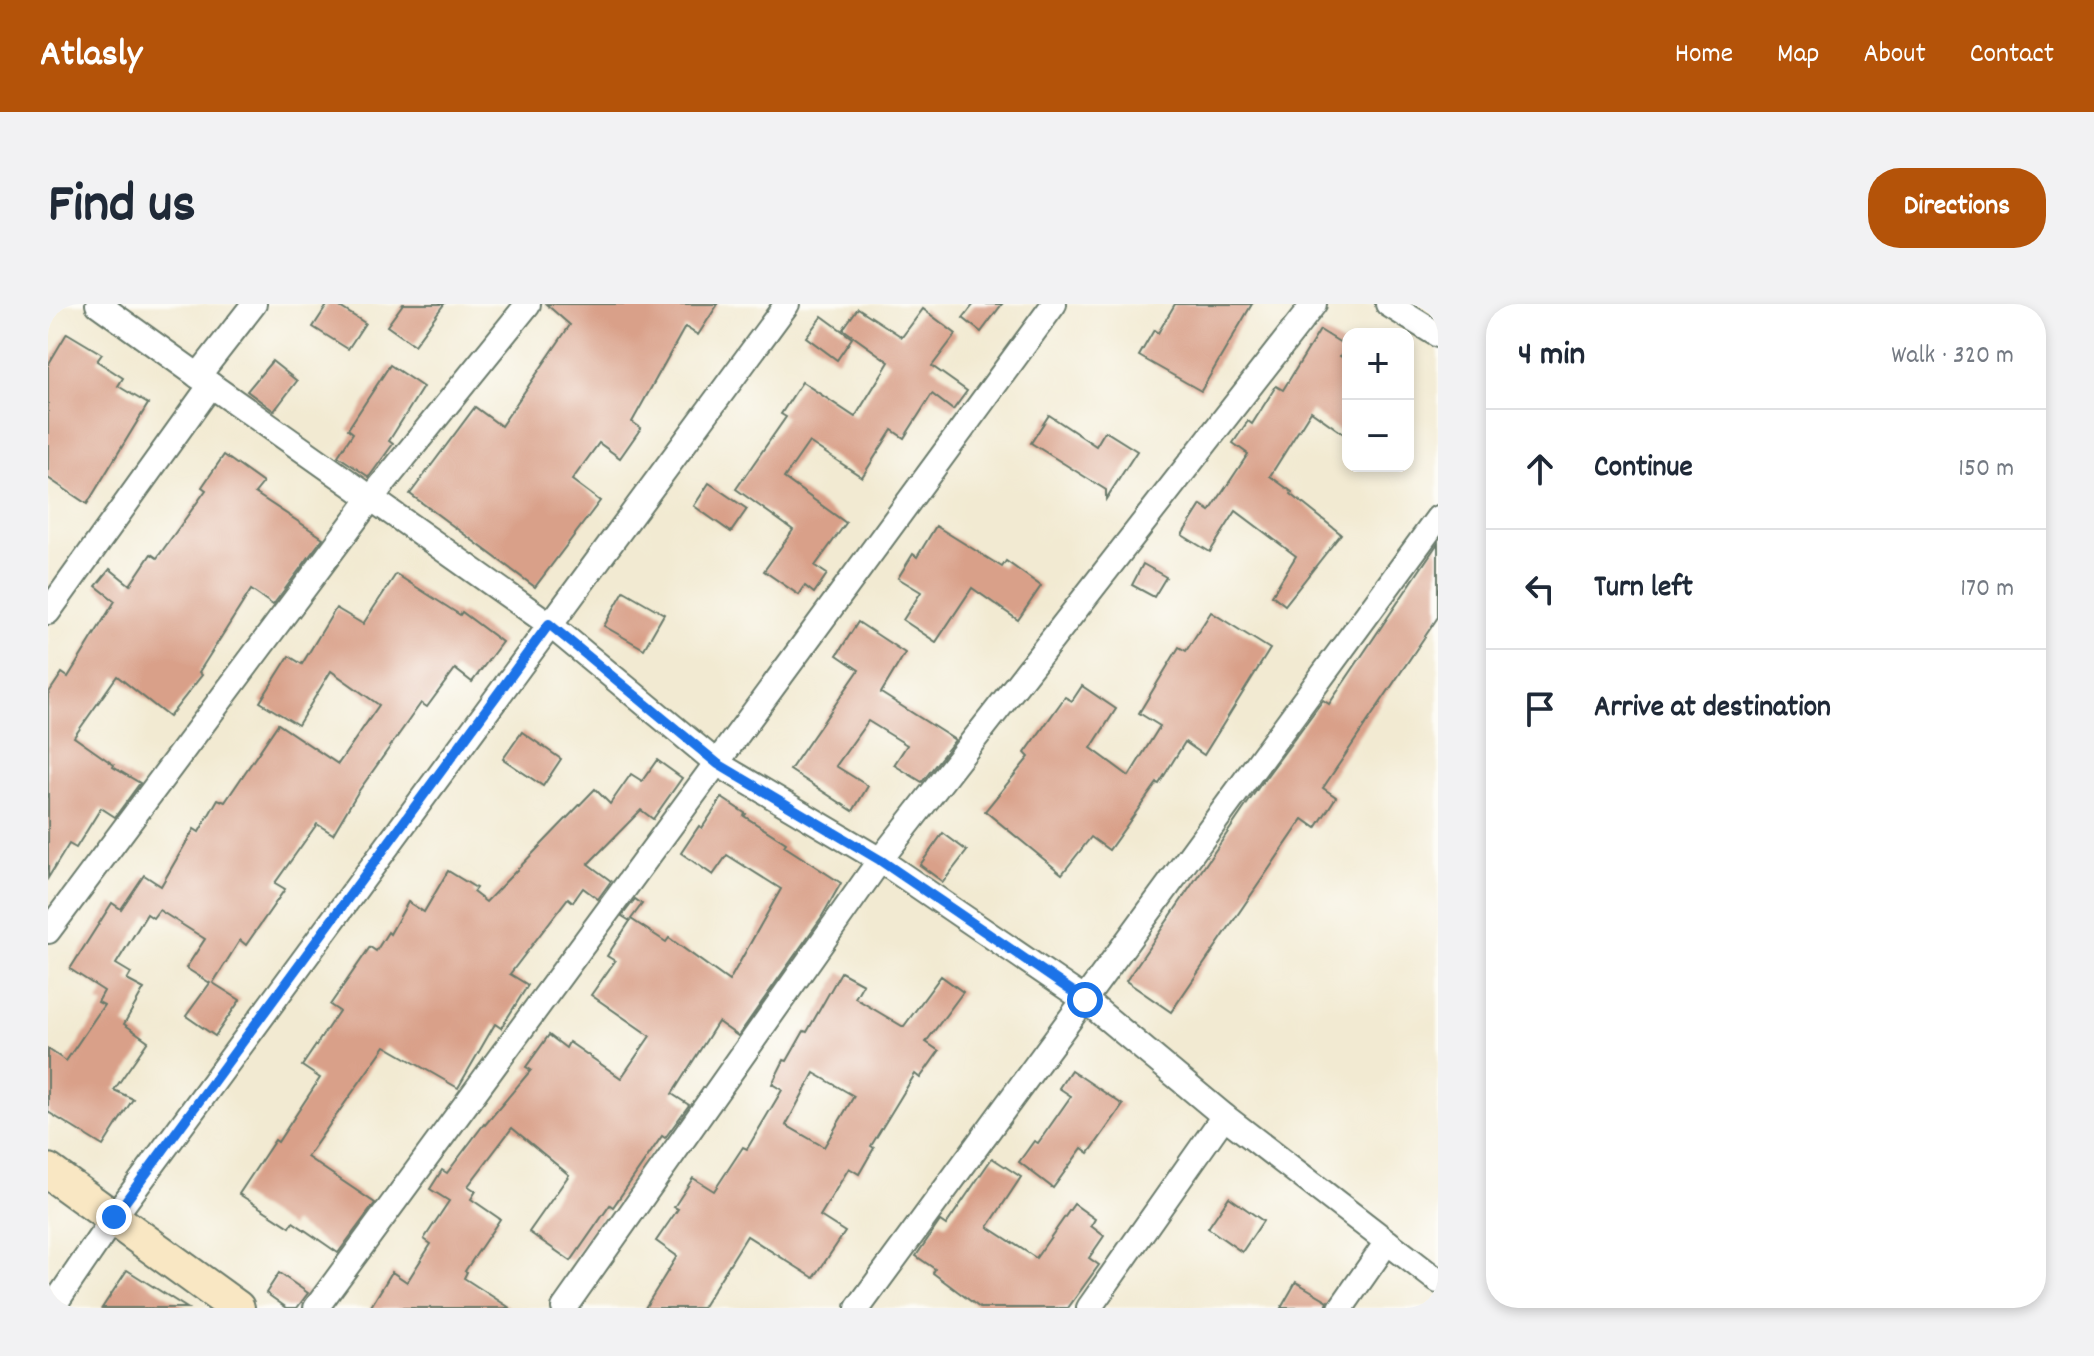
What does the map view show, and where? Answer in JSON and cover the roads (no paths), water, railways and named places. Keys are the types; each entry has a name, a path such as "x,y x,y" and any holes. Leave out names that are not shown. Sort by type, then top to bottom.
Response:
{"street":[{"path":"98,304 549,624 718,764 880,860 1085,1000 1224,1116 1438,1281"},
{"path":"48,612 254,304"},
{"path":"48,931 372,497 528,304"},
{"path":"52,1308 114,1217 787,304"},
{"path":"316,1308 1054,304"},
{"path":"564,1308 880,860 1314,304"},
{"path":"1388,304 1438,335"},
{"path":"858,1308 1438,518"},
{"path":"1089,1308 1224,1116"},
{"path":"48,1171 237,1308"},
{"path":"1341,1308 1387,1242"}]}
